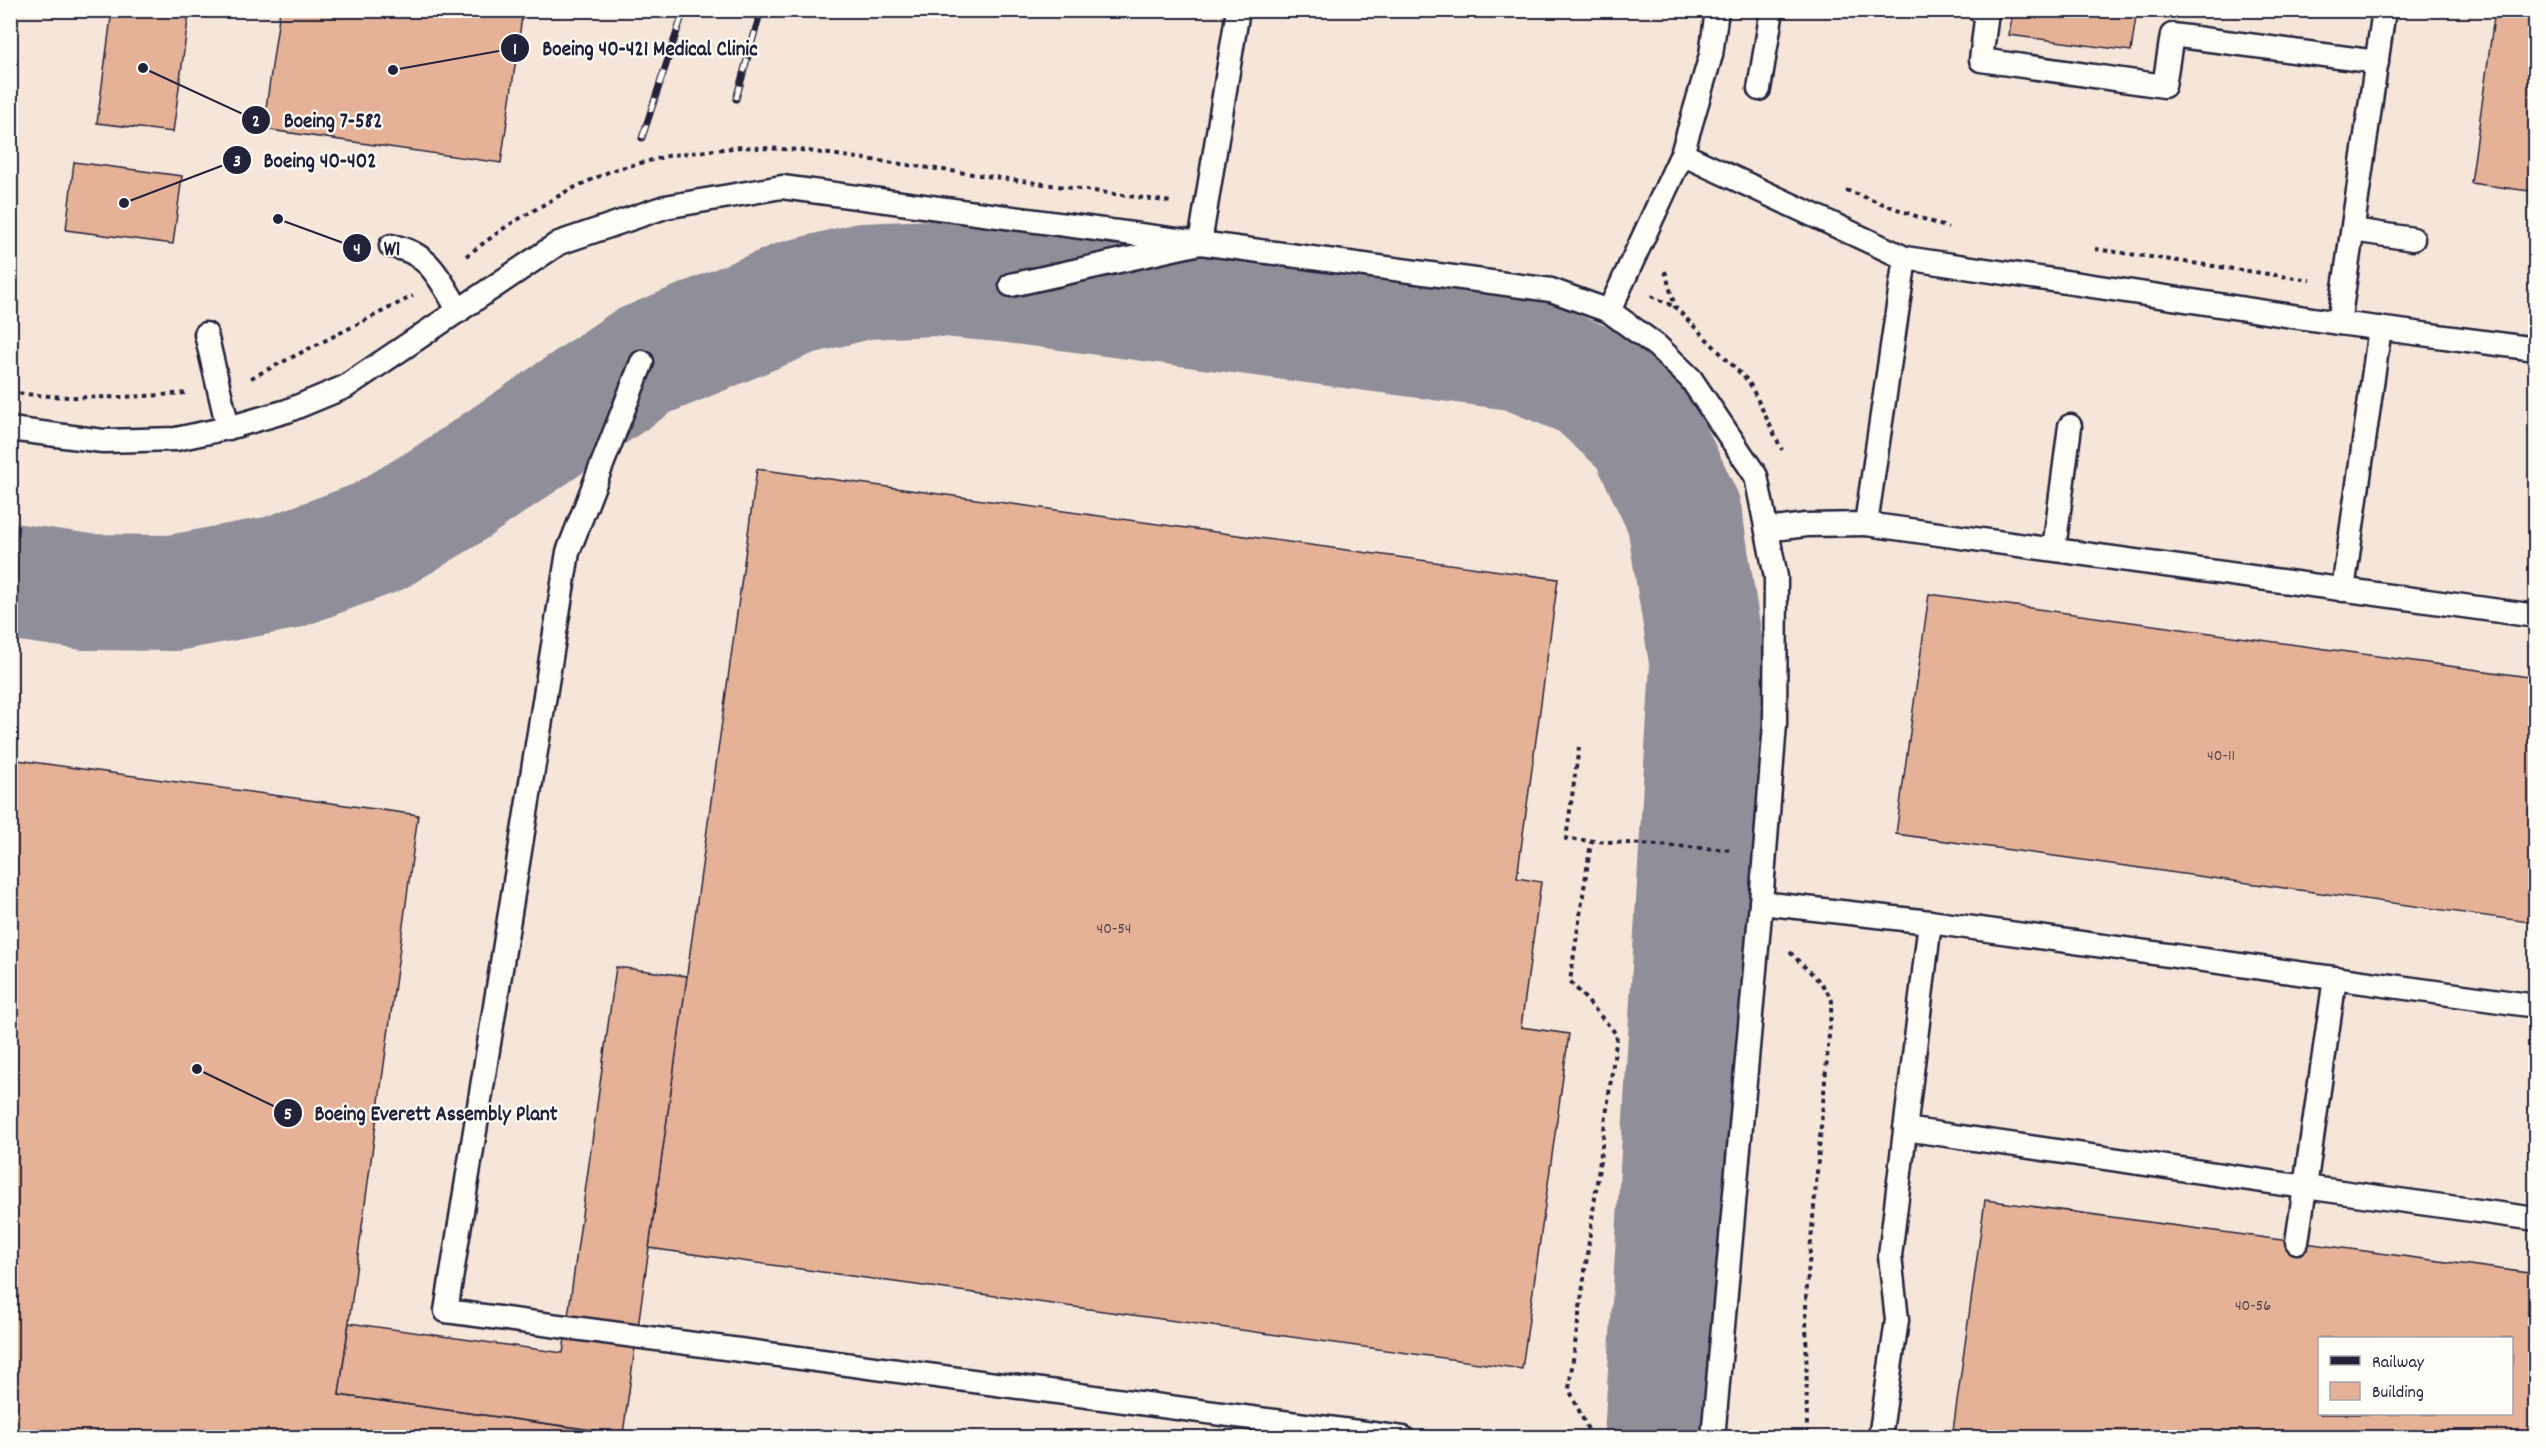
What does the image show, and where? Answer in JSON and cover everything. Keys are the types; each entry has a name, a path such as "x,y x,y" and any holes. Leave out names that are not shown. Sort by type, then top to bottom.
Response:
{"lane":[{"path":"1200,243 1238,10"},
{"path":"1609,310 1682,154 1711,55 1717,10"},
{"path":"1759,89 1772,10"},
{"path":"1979,10 1987,12 1981,60 2164,86 2172,35 2377,62"},
{"path":"2339,323 2385,10"},
{"path":"1682,154 1905,258 2339,323 2535,349"},
{"path":"10,429 103,441 176,439 228,428 287,411 345,387 559,243 665,207 782,187 1551,290 1609,310 1657,346 1691,379 1756,476 1776,578 1775,723 1713,1437"},
{"path":"2353,230 2413,239"},
{"path":"1011,285 1200,243"},
{"path":"391,246 405,248 419,255 431,265 459,311"},
{"path":"1866,524 1905,258"},
{"path":"2343,590 2380,328"},
{"path":"206,334 228,428"},
{"path":"642,362 568,552 446,1311 1404,1437"},
{"path":"2054,549 2070,426"},
{"path":"1767,530 1806,525 1866,524 2535,616"},
{"path":"1761,903 1930,922 2535,1006"},
{"path":"1880,1437 1897,1320 1890,1256 1930,922"},
{"path":"2297,1242 2335,978"},
{"path":"1905,1129 2535,1219"}],"path":[{"path":"10,392 72,396 151,396 219,390 264,373 441,282 461,260 507,226 576,187 613,170 672,155 741,147 801,150 1206,207"},
{"path":"1842,189 1949,228"},
{"path":"2090,249 2345,284"},
{"path":"1621,283 1675,307"},
{"path":"1579,747 1566,839 1765,853"},
{"path":"1588,1437 1589,1432 1569,1389 1617,1035 1570,981 1591,842"}],"shaded area":[{"path":"10,11 2535,11 2535,1437 11,1437"}],"building":[{"path":"112,10 168,10 189,13 173,132 97,123"},
{"path":"280,10 523,10 501,163 263,129"},
{"path":"2013,10 2137,10 2131,51 2009,35"},
{"path":"2495,10 2536,10 2536,192 2471,183"},
{"path":"74,162 182,176 173,244 66,230"},
{"path":"757,469 1558,579 1517,878 1541,882 1521,1027 1569,1034 1522,1369 649,1248"},
{"path":"1929,594 2536,678 2536,923 1896,834"},
{"path":"10,759 418,815 339,1395 647,1438 10,1438"},
{"path":"616,967 687,976 623,1434 339,1395 349,1323 563,1353"},
{"path":"1985,1200 2536,1274 2536,1438 1952,1438"}],"taxiway":[{"path":"10,581 87,592 173,593 281,573 378,537 443,498 642,362 796,298 864,281 934,278 1011,285 1520,353 1590,382 1645,432 1684,515 1708,666 1662,1438"}],"railway":[{"path":"642,138 684,10"},
{"path":"736,99 761,10"}],"place":[{"name":"Boeing 7-582","path":"143,68"},
{"name":"Boeing 40-421 Medical Clinic","path":"393,70"},
{"name":"Boeing 40-402","path":"124,203"},
{"name":"W1","path":"278,219"},
{"name":"Boeing Everett Assembly Plant","path":"197,1069"}]}
